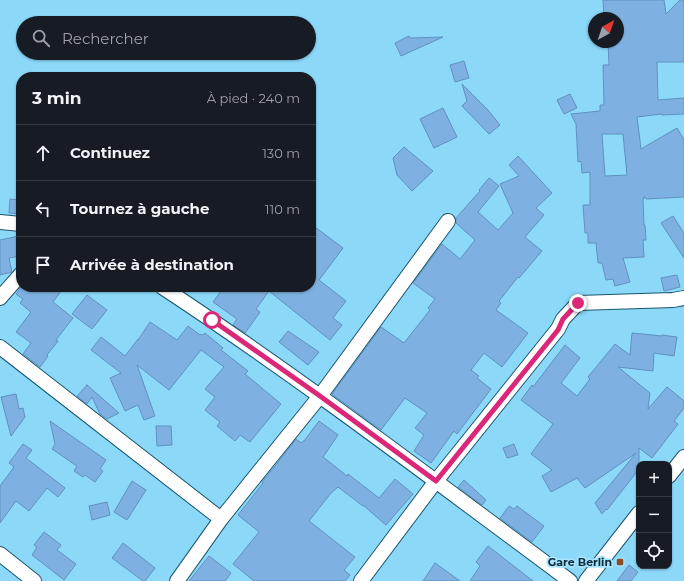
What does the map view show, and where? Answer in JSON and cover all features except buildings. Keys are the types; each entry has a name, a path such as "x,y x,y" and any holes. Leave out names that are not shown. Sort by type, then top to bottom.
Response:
{"street":[{"path":"177,581 221,519 320,396 448,221"},
{"path":"0,222 16,224"},
{"path":"0,298 16,280"},
{"path":"170,292 320,396 570,581"},
{"path":"361,581 436,481 558,330 563,319 578,303 674,300 684,298"},
{"path":"0,347 221,519"},
{"path":"672,472 684,457"},
{"path":"586,581 636,517"},
{"path":"0,554 34,581"}],"place":[{"name":"Gare Berlin","path":"620,562"}],"route":[{"path":"212,320 320,396 436,481 558,330 563,319 578,303"}]}
